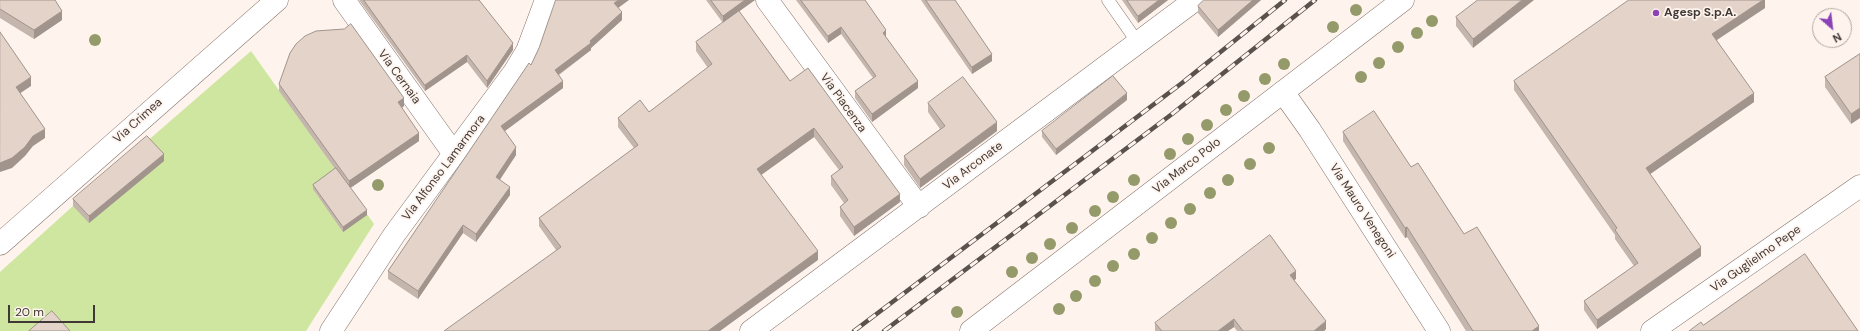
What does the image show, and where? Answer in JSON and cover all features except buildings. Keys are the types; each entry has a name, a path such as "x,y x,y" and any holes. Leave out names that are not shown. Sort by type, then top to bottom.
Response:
{"street":[{"name":"Via Crimea","path":"0,244 277,0"},
{"name":"Via Cernaia","path":"344,0 454,154"},
{"name":"Via Alfonso Lamarmora","path":"331,331 394,235 516,72 527,51 546,0"},
{"name":"Via Piacenza","path":"767,0 919,207"},
{"name":"Via Arconate","path":"751,331 1195,0"},
{"name":"Via Marco Polo","path":"972,331 1403,0"},
{"name":"Via Mauro Venegoni","path":"1283,92 1310,130 1439,331"},
{"name":"Via Guglielmo Pepe","path":"1652,331 1860,186"}],"lane":[{"path":"1108,0 1138,43"}],"green space":[{"path":"251,51 374,224 306,331 0,331 0,272 84,196"}],"railway":[{"path":"854,331 1182,83 1285,0"},
{"path":"884,331 1172,114 1315,0"}],"place":[{"name":"Agesp S.p.A.","path":"1656,13"}]}
